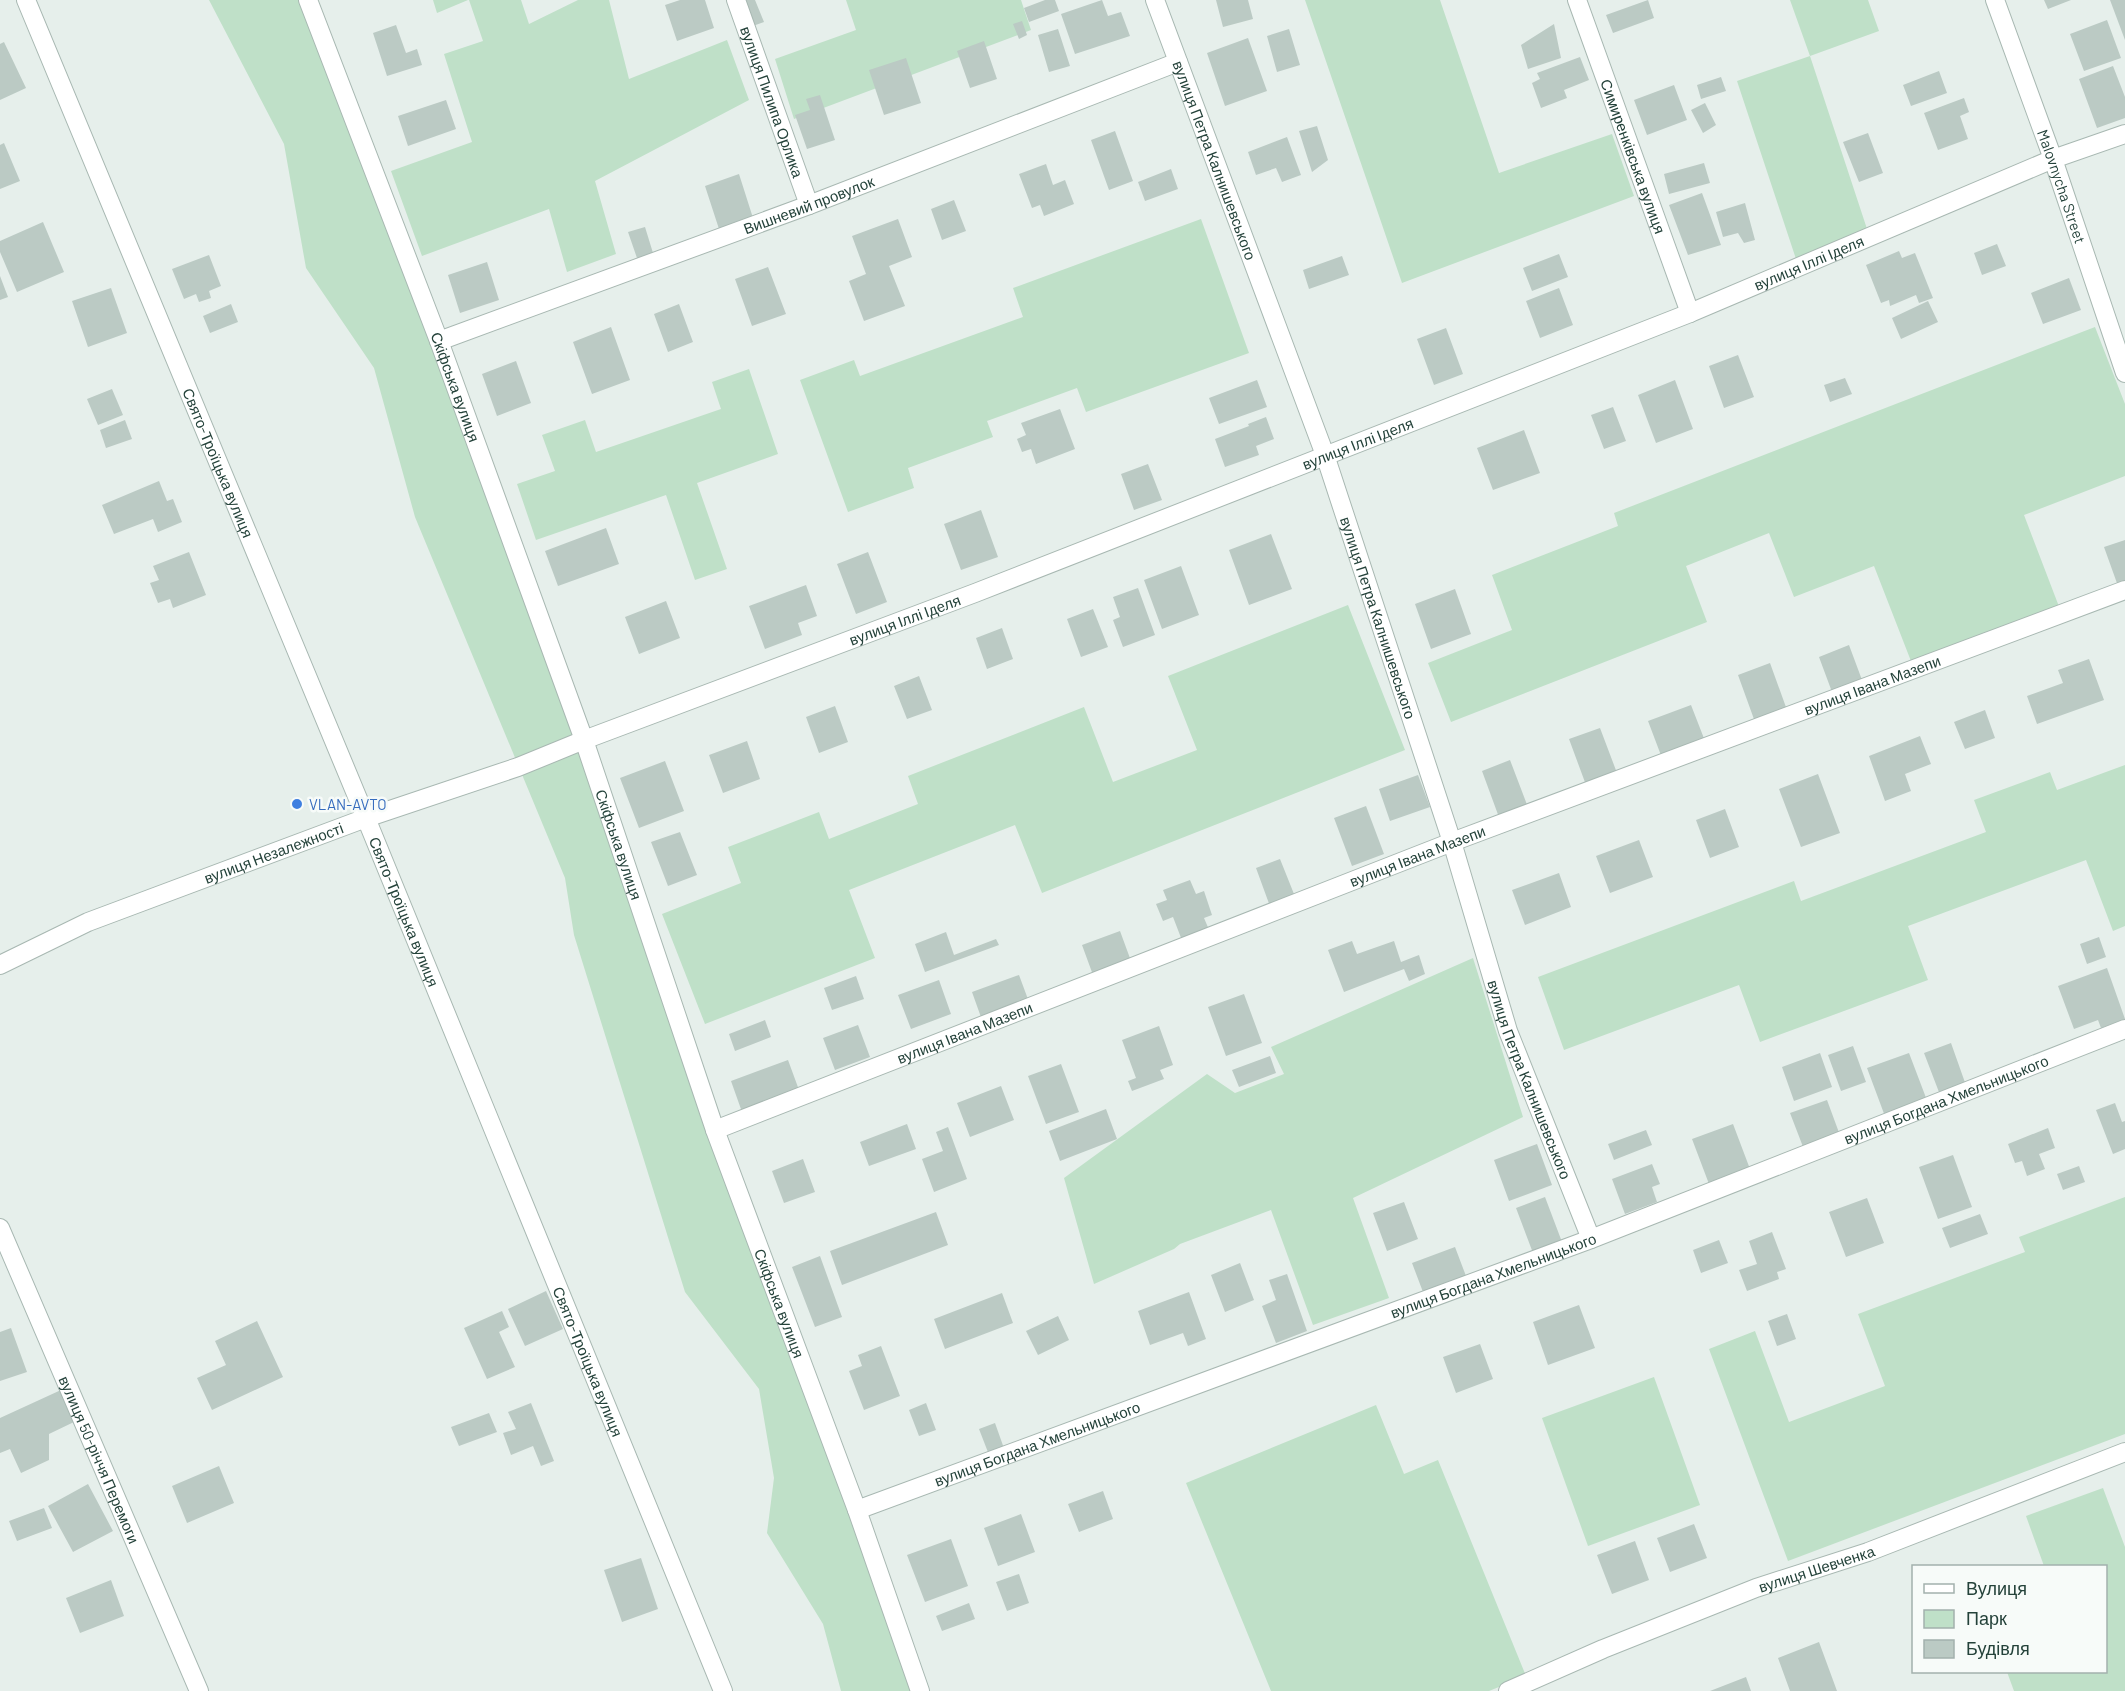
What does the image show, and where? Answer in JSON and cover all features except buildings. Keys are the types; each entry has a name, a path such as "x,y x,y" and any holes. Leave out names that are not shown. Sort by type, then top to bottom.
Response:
{"street":[{"name":"Свято-Троїцька вулиця","path":"26,0 366,818 723,1691"},
{"name":"Скіфська вулиця","path":"308,0 439,341 584,740 715,1130 857,1510 920,1691"},
{"name":"вулиця Пилипа Орлика","path":"736,0 809,205"},
{"name":"вулиця Петра Калнишевського","path":"1155,0 1325,455 1452,842 1508,1031 1590,1239"},
{"name":"Симиренківська вулиця","path":"1577,0 1690,313"},
{"name":"Malovnycha Street","path":"1995,0 2053,159 2125,374"},
{"name":"Вишневий провулок","path":"439,341 809,205 1178,62"},
{"name":"вулиця Іллі Іделя","path":"584,740 986,589 1690,313 2053,159 2125,134"},
{"name":"вулиця Івана Мазепи","path":"715,1130 1452,842 2125,590"},
{"name":"вулиця Незалежності","path":"0,964 88,922 366,818 518,767 584,740"},
{"name":"вулиця Богдана Хмельницького","path":"857,1510 1590,1239 2125,1029"},
{"name":"вулиця 50-річчя Перемоги","path":"0,1228 199,1691"},
{"name":"вулиця Шевченка","path":"1508,1691 1603,1649 1745,1592 1868,1552 2125,1452"}],"green space":[{"path":"209,0 308,0 920,1691 841,1691 823,1624 767,1533 774,1478 759,1389 685,1292 574,935 565,878 415,517 374,368 306,268 284,144"},
{"path":"433,0 468,0 437,13"},
{"path":"469,0 521,0 529,24 578,0 609,0 629,79 727,40 749,100 595,181 616,254 567,272 549,209 422,256 391,171 472,142 444,54 483,41"},
{"path":"846,0 1021,0 1031,30 794,119 775,59 856,30"},
{"path":"1305,0 1440,0 1499,173 1612,134 1634,196 1402,283"},
{"path":"1790,0 1868,0 1879,31 1810,56"},
{"path":"1810,56 1869,235 1796,259 1737,81"},
{"path":"1201,219 1249,353 1086,412 1077,388 987,421 993,437 908,468 914,488 848,512 800,380 854,360 860,376 1023,317 1013,288"},
{"path":"2095,327 2125,404 2125,476 2024,515 2063,617 1916,674 1874,566 1794,597 1769,533 1686,566 1707,622 1451,722 1428,663 1512,630 1492,575 1618,526 1614,513"},
{"path":"749,369 778,454 697,483 727,569 695,580 666,495 536,540 517,484 555,471 542,435 585,420 596,452 721,409 712,382"},
{"path":"1348,605 1405,750 1042,893 1015,825 849,890 875,958 705,1024 662,914 741,883 728,847 819,812 829,839 918,804 908,776 1084,707 1113,782 1197,750 1168,676"},
{"path":"2125,765 2125,926 2113,931 2086,860 1908,926 1928,980 1760,1042 1739,985 1564,1050 1538,977 1794,881 1801,901 1986,832 1974,800 2050,772 2057,790"},
{"path":"1473,958 1523,1117 1353,1198 1389,1298 1313,1325 1271,1210 1180,1244 1174,1249 1094,1284 1064,1178 1207,1074 1235,1093 1284,1074 1271,1047"},
{"path":"2125,1197 2125,1434 1788,1561 1709,1349 1755,1331 1789,1422 1885,1386 1858,1314 2025,1252 2019,1237"},
{"path":"1654,1377 1700,1505 1588,1546 1542,1418"},
{"path":"1376,1405 1404,1474 1438,1460 1526,1676 1489,1691 1271,1691 1186,1483"},
{"path":"2103,1488 2125,1547 2125,1691 2014,1691 2007,1673 2107,1673 2107,1565 2044,1565 2026,1516"}],"place":[{"name":"VLAN-AVTO","path":"297,804"}]}
